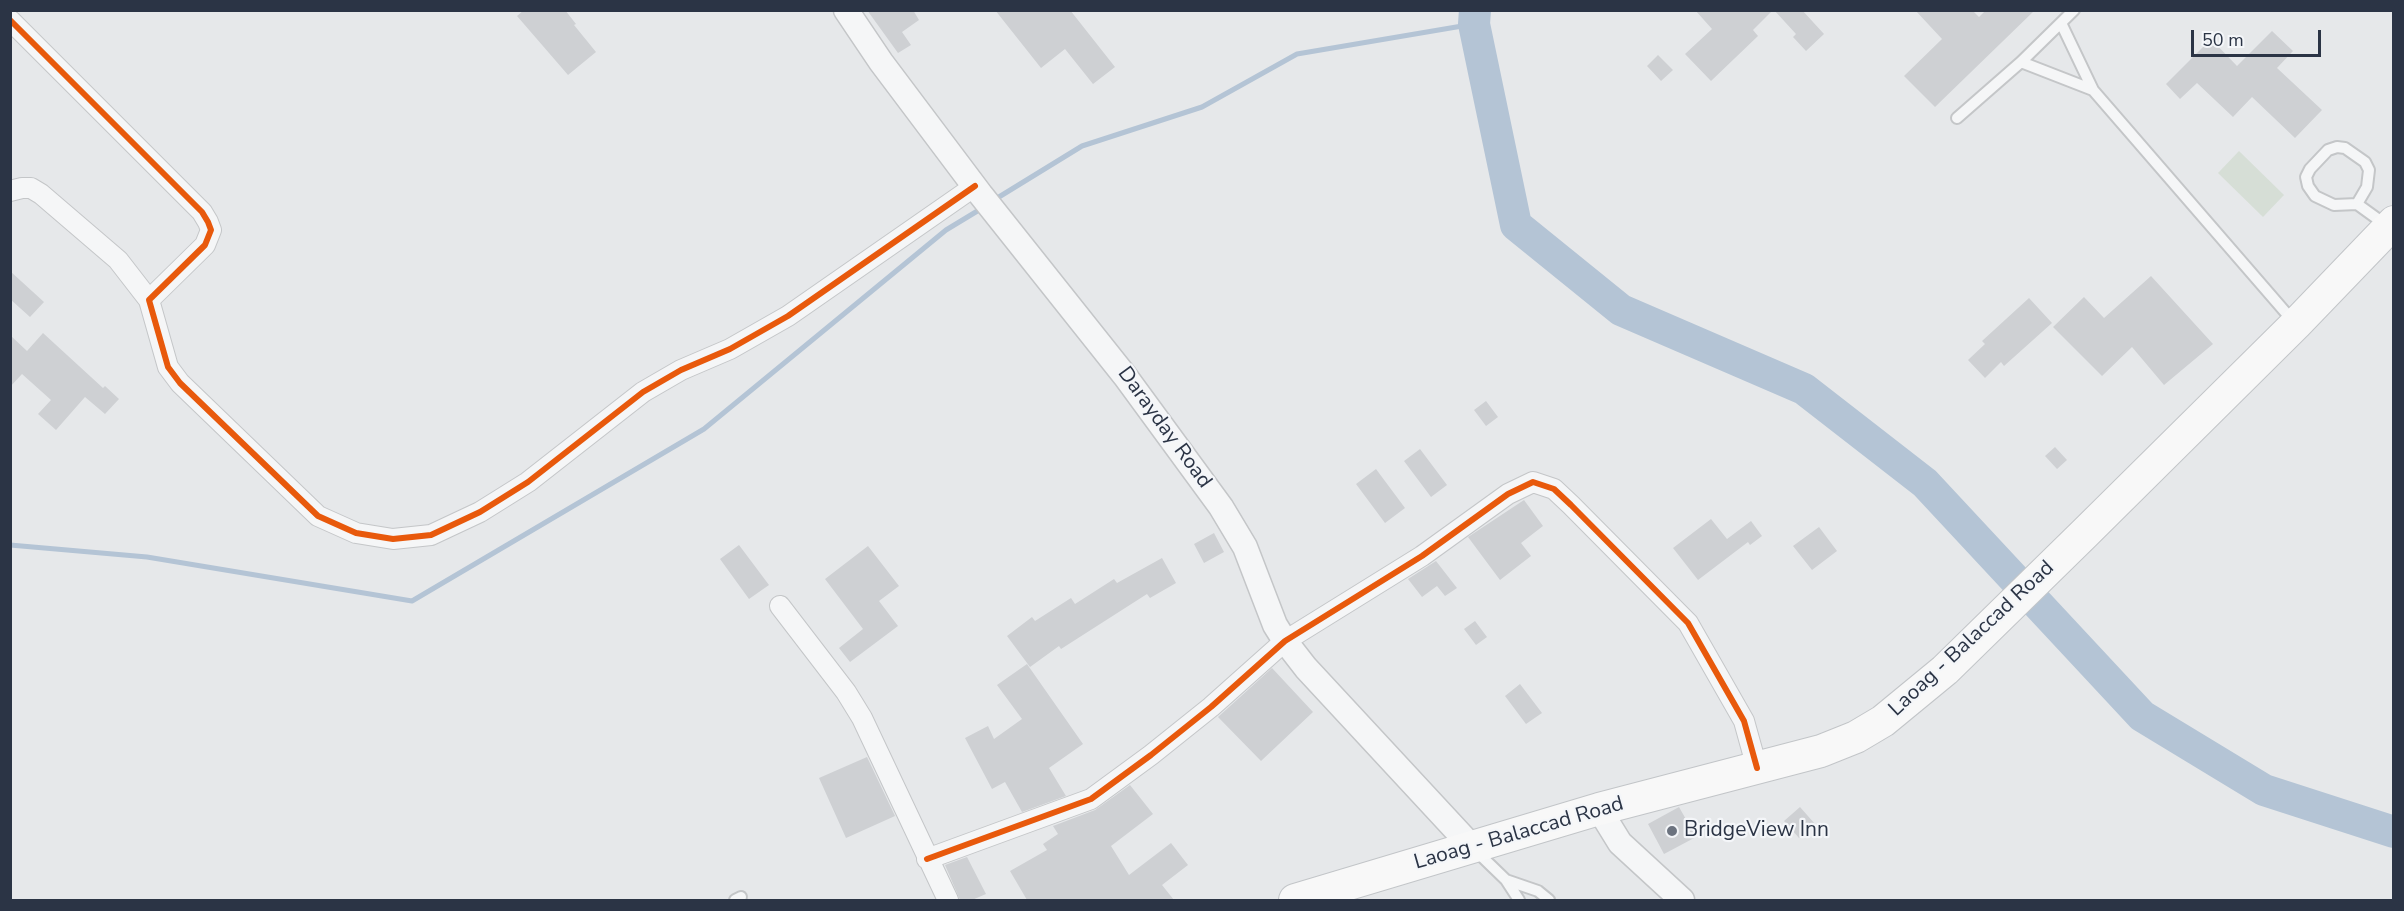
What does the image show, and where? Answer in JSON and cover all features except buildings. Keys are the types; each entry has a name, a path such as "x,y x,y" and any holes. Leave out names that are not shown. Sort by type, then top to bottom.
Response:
{"main road":[{"name":"Laoag - Balaccad Road","path":"1295,900 1599,809 1821,751 1883,721 1945,670 2296,324 2391,224"}],"street":[{"name":"Darayday Road","path":"846,10 881,62 1019,243 1125,376 1233,525 1245,546 1275,625 1285,641 1306,668 1472,847"},
{"path":"10,20 202,212 208,222 211,230 205,245 149,300"},
{"path":"10,191 22,188 41,194 118,260 149,300 168,367 180,383 318,516 356,533 393,539 431,535 480,512 528,482 603,422 666,378 730,349 788,316 978,190"},
{"path":"927,859 1091,799 1211,707 1285,641 1422,556 1508,494 1533,482 1554,489 1688,623 1744,721 1757,768"},
{"path":"780,606 846,692 862,718 948,900"},
{"path":"1599,809 1620,843 1682,900"}],"lane":[{"path":"1957,118 2021,62 2074,10"},
{"path":"2061,23 2093,90 2296,324"},
{"path":"2021,62 2093,90"},
{"path":"2357,204 2367,187 2369,170 2365,162 2345,148 2337,147 2328,150 2310,169 2307,177 2307,186 2315,196 2334,205 2357,204 2391,224"},
{"path":"1472,847 1506,880 1519,900"},
{"path":"1506,880 1538,891 1549,900"}],"shaded area":[{"path":"2239,151 2284,195 2263,217 2218,173"}],"waterway":[{"path":"1475,10 1474,24 1516,225 1621,310 1804,389 1925,483 2142,716 2264,790 2394,832"},
{"path":"994,200 1082,146 1202,107 1297,54 1474,24"},
{"path":"10,545 147,557 412,601 704,429 946,230 984,207"}],"cycle path":[{"path":"10,20 202,212 208,222 211,230 205,245 149,300 168,367 180,383 318,516 356,533 393,539 431,535 480,512 528,482 643,392 681,370 730,349 788,316 975,186"},
{"path":"927,859 1091,799 1211,707 1285,641 1422,556 1508,494 1533,482 1554,489 1688,623 1744,721 1757,768"}],"place":[{"name":"BridgeView Inn","path":"1672,831"}]}
